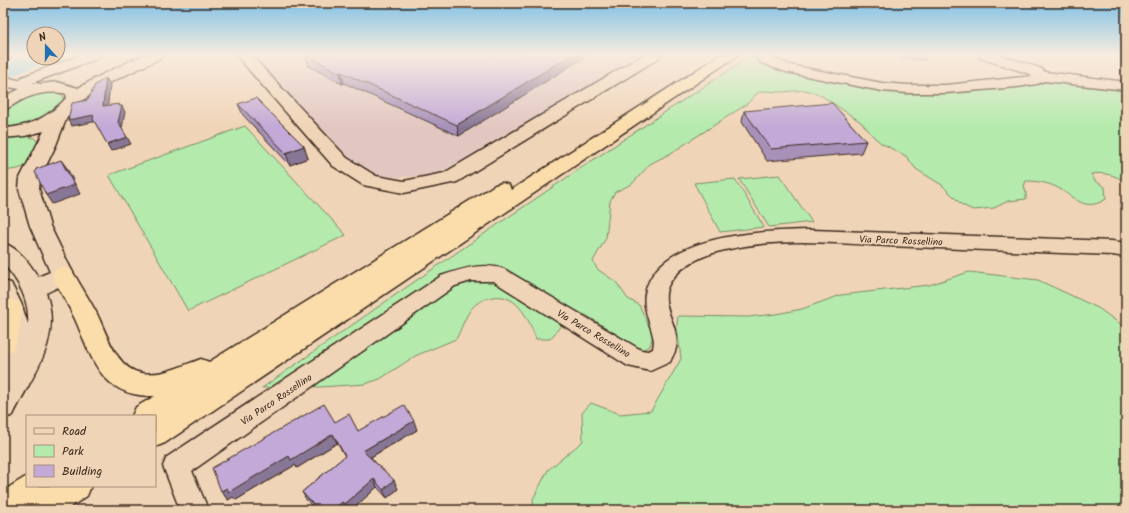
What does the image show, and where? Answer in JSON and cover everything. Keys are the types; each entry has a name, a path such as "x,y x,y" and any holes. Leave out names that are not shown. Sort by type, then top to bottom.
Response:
{"highway":[{"path":"148,415 415,242 674,79"},
{"path":"156,433 695,79"},
{"path":"63,275 84,312 111,367 123,379 136,384 159,384 180,379 282,328"},
{"path":"3,344 7,298"},
{"path":"3,509 42,500 74,487"}],"street":[{"path":"6,103 21,94 91,79"},
{"path":"34,290 63,275 40,226 29,189 30,178 47,145 59,116 75,97 108,79"},
{"path":"265,79 340,162 370,181 404,187 450,178 614,79"},
{"path":"842,79 882,87 907,89 946,89 1017,83 1038,79"},
{"path":"1066,79 1126,86"},
{"path":"6,103 6,81 73,91 75,97"},
{"path":"11,132 45,124 59,116"},
{"path":"11,132 38,134 43,138 47,145"},
{"name":"Via Parco Rossellino","path":"193,509 177,466 448,281 471,274 497,274 636,359 650,361 662,355 666,345 655,297 660,279 672,266 692,253 721,243 765,238 812,236 1112,248 1126,250"},
{"path":"3,251 13,259 34,290 40,314 39,332 36,345 4,404"},
{"path":"4,404 18,352 16,333 7,298"}],"shaded area":[{"path":"276,79 615,79 433,176 365,178"}],"green space":[{"path":"716,79 833,79 879,90 1011,87 1051,81 1126,89 1126,182 1109,175 1100,173 1091,174 1095,181 1105,187 1106,199 1099,203 1093,204 1082,203 1052,185 1026,181 1024,186 1026,199 1008,201 994,208 973,210 962,205 942,185 916,169 906,156 881,143 861,122 822,96 806,90 781,92 764,91 757,93 747,104 671,153 650,164 632,184 615,192 610,201 606,238 593,261 597,269 616,282 628,299 639,305 653,335 650,346 639,351 630,343 586,315 573,315 564,322 550,339 536,339 525,314 520,307 506,298 488,298 479,302 470,311 456,339 415,356 380,379 365,384 320,387 292,386 262,388 627,137"},
{"path":"47,92 59,93 64,97 62,102 47,117 33,124 18,128 3,127 3,113 9,108 23,98"},
{"path":"245,126 346,235 188,311 109,175"},
{"path":"23,135 34,138 39,143 28,165 18,169 3,171 3,137"},
{"path":"779,175 812,222 769,227 739,179"},
{"path":"735,179 764,227 720,232 694,183"},
{"path":"969,272 1038,280 1098,308 1126,328 1126,510 534,510 533,499 548,470 583,441 582,413 591,403 620,414 651,411 681,359 677,326 678,316 748,317 776,314 802,309 841,295 929,285"}],"building":[{"path":"106,79 103,106 119,104 118,106 122,106 118,122 127,137 107,144 93,119 94,115 68,120 72,103 88,100 95,85"},
{"path":"356,79 532,79 457,125"},
{"path":"256,98 304,146 286,153 238,104"},
{"path":"832,103 866,141 771,149 744,111"},
{"path":"61,160 74,185 46,195 35,172 36,169"},
{"path":"324,404 335,422 349,414 358,431 404,405 414,421 363,451 394,480 383,490 374,479 345,504 342,502 333,510 318,510 302,492 345,456 333,434 291,460 289,456 229,492 227,488 221,491 212,468"}]}
